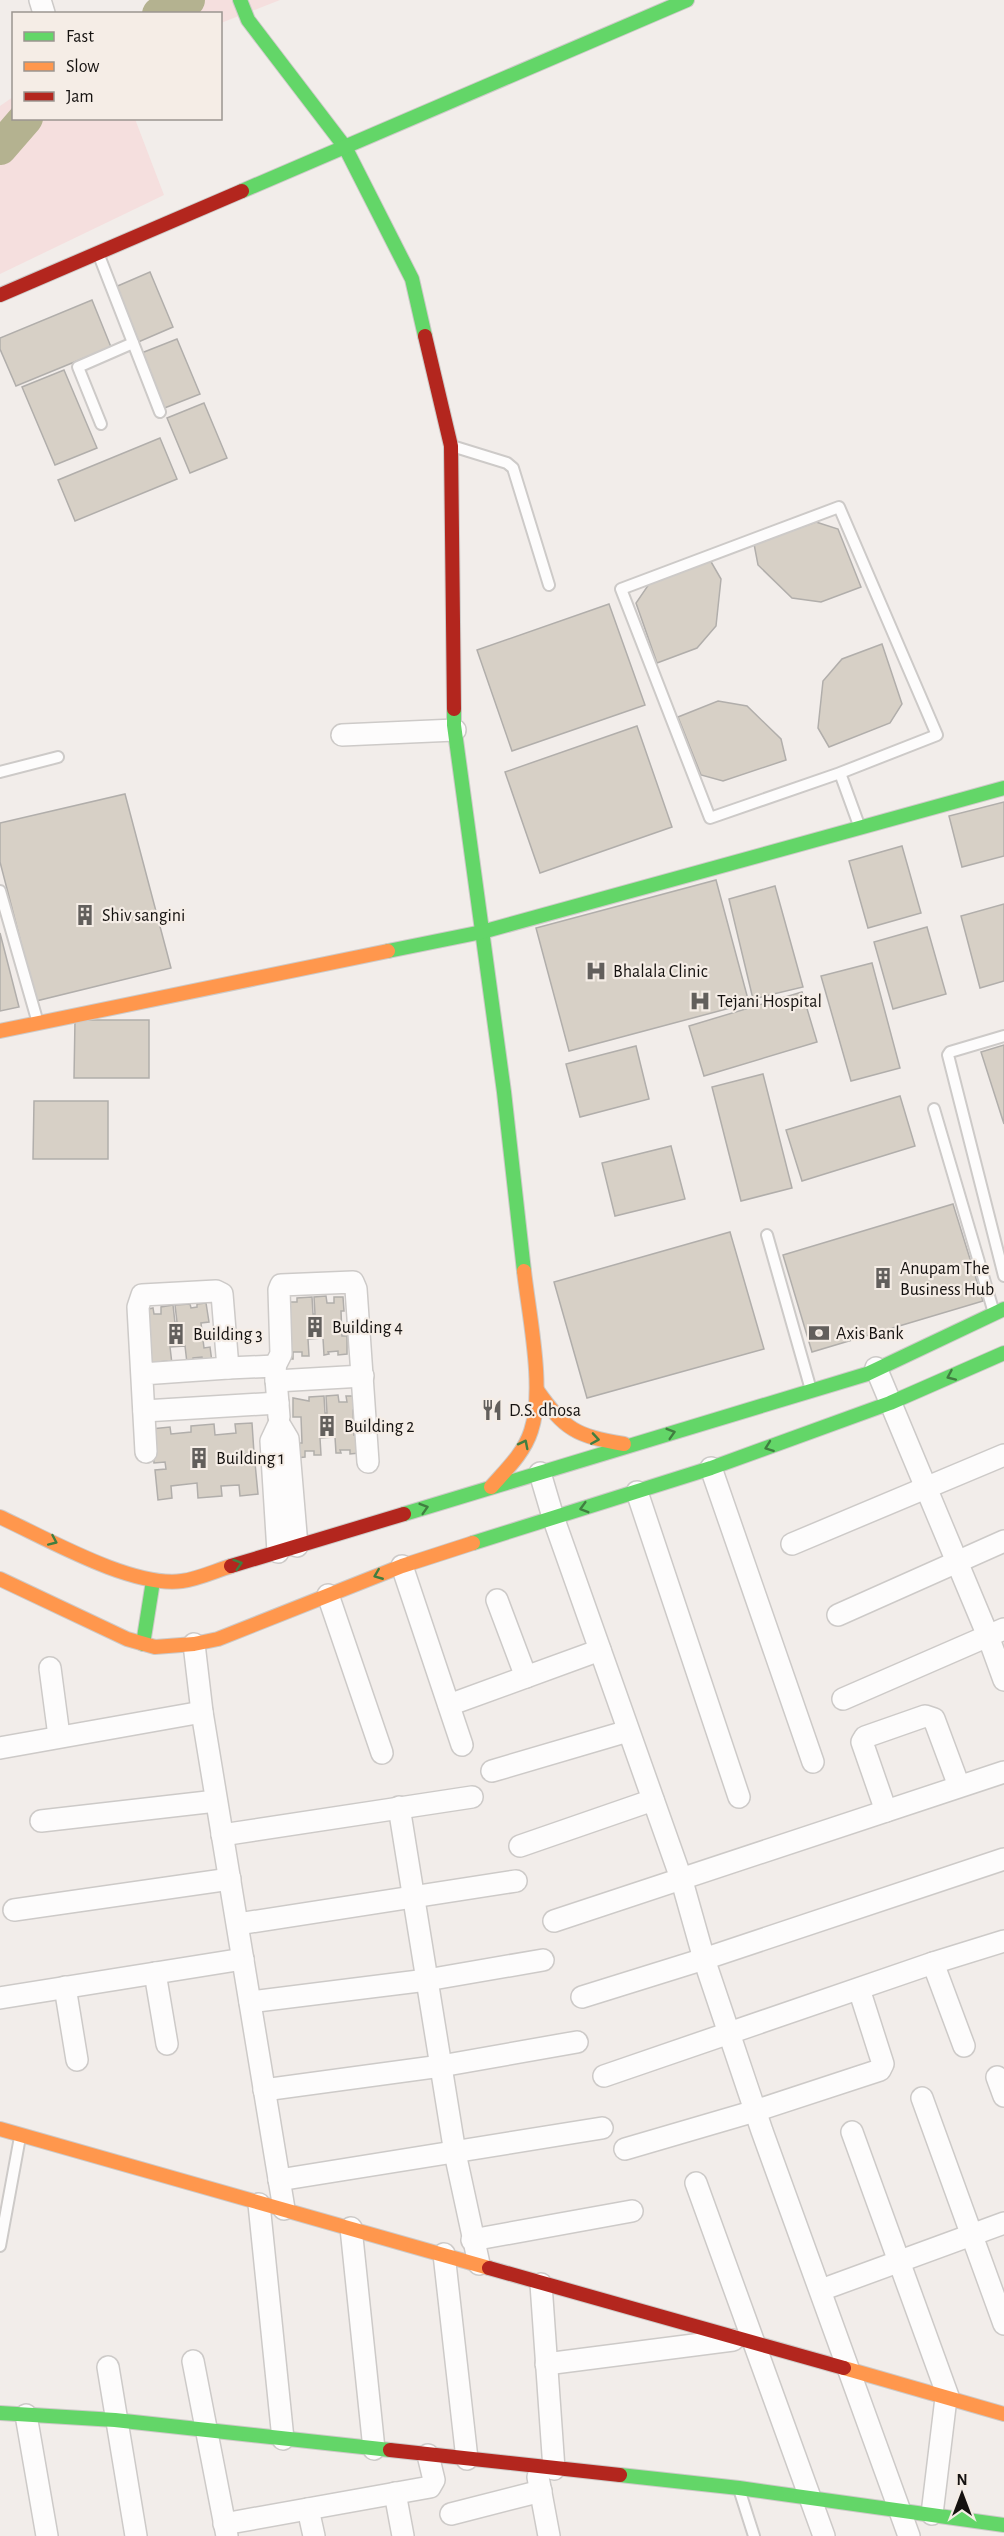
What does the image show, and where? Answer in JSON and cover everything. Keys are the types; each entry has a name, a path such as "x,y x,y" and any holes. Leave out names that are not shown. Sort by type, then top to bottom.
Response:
{"street":[{"path":"240,0 248,20 345,147 412,279 451,446 455,730 504,1092 537,1390 531,1431 516,1459 491,1487"},
{"path":"0,295 687,0"},
{"path":"342,735 455,730"},
{"path":"0,1031 482,932 1004,788"},
{"path":"287,1549 271,1441 278,1414 276,1374 281,1354 279,1290 281,1285 353,1282 356,1289 368,1462"},
{"path":"146,1452 138,1307 142,1295 216,1291 222,1294 228,1368"},
{"path":"0,1517 125,1574 153,1581 182,1581 867,1374 999,1311"},
{"path":"0,1579 127,1640 154,1647 194,1644 218,1639 402,1566 711,1468 890,1403 1004,1353"},
{"path":"142,1374 228,1368 276,1374 363,1376"},
{"path":"876,1368 957,1560 996,1632 1004,1680"},
{"path":"537,1390 559,1421 584,1438 632,1445"},
{"path":"144,1411 278,1414"},
{"path":"792,1544 1004,1455"},
{"path":"711,1468 813,1762"},
{"path":"540,1473 553,1517 682,1881 704,1959 755,2111 909,2536"},
{"path":"637,1492 740,1797"},
{"path":"838,1615 1004,1541"},
{"path":"402,1566 462,1744"},
{"path":"143,1644 153,1581"},
{"path":"328,1595 382,1753"},
{"path":"497,1600 526,1677"},
{"path":"843,1699 996,1632"},
{"path":"194,1644 216,1801 231,1880 284,2209"},
{"path":"449,1705 600,1650"},
{"path":"50,1668 59,1736"},
{"path":"0,1748 202,1712"},
{"path":"886,1811 862,1742 865,1737 915,1719 929,1716 933,1719 958,1786"},
{"path":"492,1771 628,1731"},
{"path":"554,1921 682,1881 1004,1772"},
{"path":"222,1834 472,1797"},
{"path":"520,1846 653,1800"},
{"path":"41,1821 216,1801"},
{"path":"399,1807 455,2153 479,2264"},
{"path":"582,1997 704,1959 1004,1859"},
{"path":"14,1910 231,1880"},
{"path":"238,1924 516,1881"},
{"path":"604,2076 933,1963 1004,1941"},
{"path":"0,1998 243,1959"},
{"path":"250,2002 427,1980 543,1960"},
{"path":"933,1963 964,2046"},
{"path":"155,1973 167,2044"},
{"path":"65,1988 77,2060"},
{"path":"625,2149 755,2111 882,2068 883,2064 859,1989"},
{"path":"264,2090 441,2066 577,2042"},
{"path":"922,2098 1004,2325"},
{"path":"279,2180 602,2128"},
{"path":"0,2129 1004,2414"},
{"path":"852,2132 947,2399 932,2514"},
{"path":"696,2183 747,2341 811,2498 824,2536"},
{"path":"260,2204 283,2439"},
{"path":"472,2240 632,2211"},
{"path":"821,2290 1004,2223"},
{"path":"351,2228 374,2449"},
{"path":"444,2254 467,2459"},
{"path":"541,2284 546,2364 546,2468 541,2491 549,2536"},
{"path":"546,2364 747,2341"},
{"path":"193,2361 226,2530 308,2509 430,2487 433,2484 428,2455"},
{"path":"108,2367 136,2536"},
{"path":"0,2413 115,2420 739,2488 932,2514 985,2529 1004,2525"},
{"path":"26,2415 47,2536"},
{"path":"451,2514 541,2491"},
{"path":"395,2493 403,2536"},
{"path":"308,2509 314,2536"}],"lane":[{"path":"98,254 160,412"},
{"path":"101,424 78,367 133,344"},
{"path":"451,446 507,463 513,468 549,585"},
{"path":"840,507 937,735 840,773 710,818 621,589 840,507"},
{"path":"0,772 58,757"},
{"path":"840,773 860,828"},
{"path":"0,891 38,1025"},
{"path":"1004,1035 950,1052 948,1055 1004,1276"},
{"path":"934,1109 999,1311"},
{"path":"767,1235 811,1391"},
{"path":"0,2246 20,2135"},
{"path":"739,2488 754,2536"}],"shaded area":[{"path":"177,0 280,0 222,23 222,12 153,12"},
{"path":"12,98 12,120 135,120 164,195 0,274 0,106"}],"building":[{"path":"150,272 173,327 136,343 113,288"},
{"path":"92,300 111,347 16,386 0,349 0,338"},
{"path":"177,339 200,394 162,409 139,354"},
{"path":"64,370 97,448 55,465 22,387"},
{"path":"204,403 227,458 190,473 167,418"},
{"path":"160,438 177,479 75,521 58,480"},
{"path":"816,522 838,529 861,587 821,602 792,598 758,565 754,544"},
{"path":"710,560 721,579 716,626 697,648 657,663 636,603 649,584"},
{"path":"609,604 645,705 512,751 477,650"},
{"path":"882,644 902,704 890,723 829,747 818,728 823,681 842,659"},
{"path":"718,701 747,706 781,739 786,760 723,781 701,775 678,717"},
{"path":"637,726 672,827 540,873 505,772"},
{"name":"Shiv sangini","path":"125,794 171,968 36,1001 0,862 0,823"},
{"path":"1004,802 1004,856 962,867 949,816"},
{"path":"902,846 921,913 868,928 849,861"},
{"path":"716,880 749,1003 569,1051 536,928"},
{"path":"775,886 803,987 753,999 729,899"},
{"path":"1004,904 1004,981 980,988 961,916"},
{"path":"927,927 946,994 893,1009 874,942"},
{"path":"0,933 19,1007 0,1011"},
{"path":"872,963 900,1068 851,1081 821,976"},
{"path":"802,992 817,1042 704,1076 689,1026"},
{"path":"75,1020 149,1020 149,1078 74,1078"},
{"path":"1004,1045 1004,1124 981,1052"},
{"path":"636,1046 649,1099 580,1117 566,1064"},
{"path":"763,1074 792,1188 741,1201 712,1087"},
{"path":"900,1096 915,1146 802,1181 786,1130"},
{"path":"34,1101 108,1101 108,1159 33,1159"},
{"path":"671,1146 685,1199 615,1216 602,1163"},
{"name":"Anupam The Business Hub","path":"953,1204 983,1301 812,1352 783,1255"},
{"path":"730,1232 764,1349 587,1398 554,1282"},
{"name":"Building 4","path":"326,1296 327,1303 334,1303 334,1297 343,1297 342,1336 347,1336 347,1354 338,1355 338,1351 324,1355 323,1338 308,1339 309,1356 302,1356 302,1352 293,1352 293,1359 284,1359 281,1299 297,1302 297,1298 312,1297 313,1314 315,1314 314,1297"},
{"name":"Building 3","path":"206,1303 209,1322 201,1323 204,1348 210,1347 212,1362 203,1363 202,1357 193,1358 193,1362 187,1363 185,1346 170,1347 172,1364 167,1364 167,1361 158,1362 149,1367 147,1349 151,1348 144,1310 153,1308 154,1314 161,1314 161,1307 173,1305 175,1323 177,1322 175,1305 190,1304 191,1308 197,1307 197,1304"},
{"name":"Building 2","path":"338,1395 339,1402 347,1402 346,1396 356,1396 356,1410 353,1410 354,1435 359,1434 359,1453 350,1454 350,1450 340,1450 341,1453 336,1453 335,1437 320,1438 321,1455 314,1455 314,1451 305,1451 305,1457 296,1458 296,1443 302,1443 301,1417 293,1417 293,1398 309,1401 309,1397 324,1396 325,1413 327,1413 326,1396"},
{"name":"Building 1","path":"252,1423 254,1453 244,1454 245,1464 255,1463 258,1494 240,1496 239,1485 221,1486 222,1496 198,1498 197,1483 171,1486 172,1498 158,1500 155,1470 166,1469 165,1462 154,1463 151,1429 170,1427 171,1434 191,1432 191,1426 214,1424 215,1435 236,1433 235,1424"}],"waterway":[{"path":"163,12 188,0"},
{"path":"0,148 24,120"}],"traffic: fast":[{"path":"240,0 248,20 345,147 412,279 425,336"},
{"path":"242,191 687,0"},
{"path":"454,709 454,725 504,1092 524,1271"},
{"path":"388,951 482,932 1004,788"},
{"path":"404,1514 867,1374 1004,1309"},
{"path":"473,1543 711,1468 890,1403 1004,1353"},
{"path":"143,1644 153,1581"},
{"path":"0,2413 115,2420 390,2450"},
{"path":"620,2475 739,2488 1004,2525"}],"traffic: slow":[{"path":"0,1031 388,951"},
{"path":"491,1487 524,1447 535,1414 537,1395 535,1352 524,1271"},
{"path":"537,1390 564,1423 573,1429 594,1438 624,1444"},
{"path":"0,1517 90,1560 139,1577 162,1581 182,1581 231,1566"},
{"path":"0,1579 127,1639 155,1647 194,1644 218,1639 402,1566 473,1543"},
{"path":"0,2129 489,2268"},
{"path":"844,2368 1004,2414"}],"traffic: jam":[{"path":"0,295 242,191"},
{"path":"425,336 451,446 454,709"},
{"path":"231,1566 404,1514"},
{"path":"489,2268 844,2368"},
{"path":"390,2450 620,2475"}],"place":[{"name":"Shiv sangini","path":"85,915"},
{"name":"Bhalala Clinic","path":"596,971"},
{"name":"Tejani Hospital","path":"700,1001"},
{"name":"Anupam The Business Hub","path":"883,1278"},
{"name":"Building 4","path":"315,1327"},
{"name":"Axis Bank","path":"819,1333"},
{"name":"Building 3","path":"176,1334"},
{"name":"D.S. dhosa","path":"492,1410"},
{"name":"Building 2","path":"327,1426"},
{"name":"Building 1","path":"199,1458"}]}
